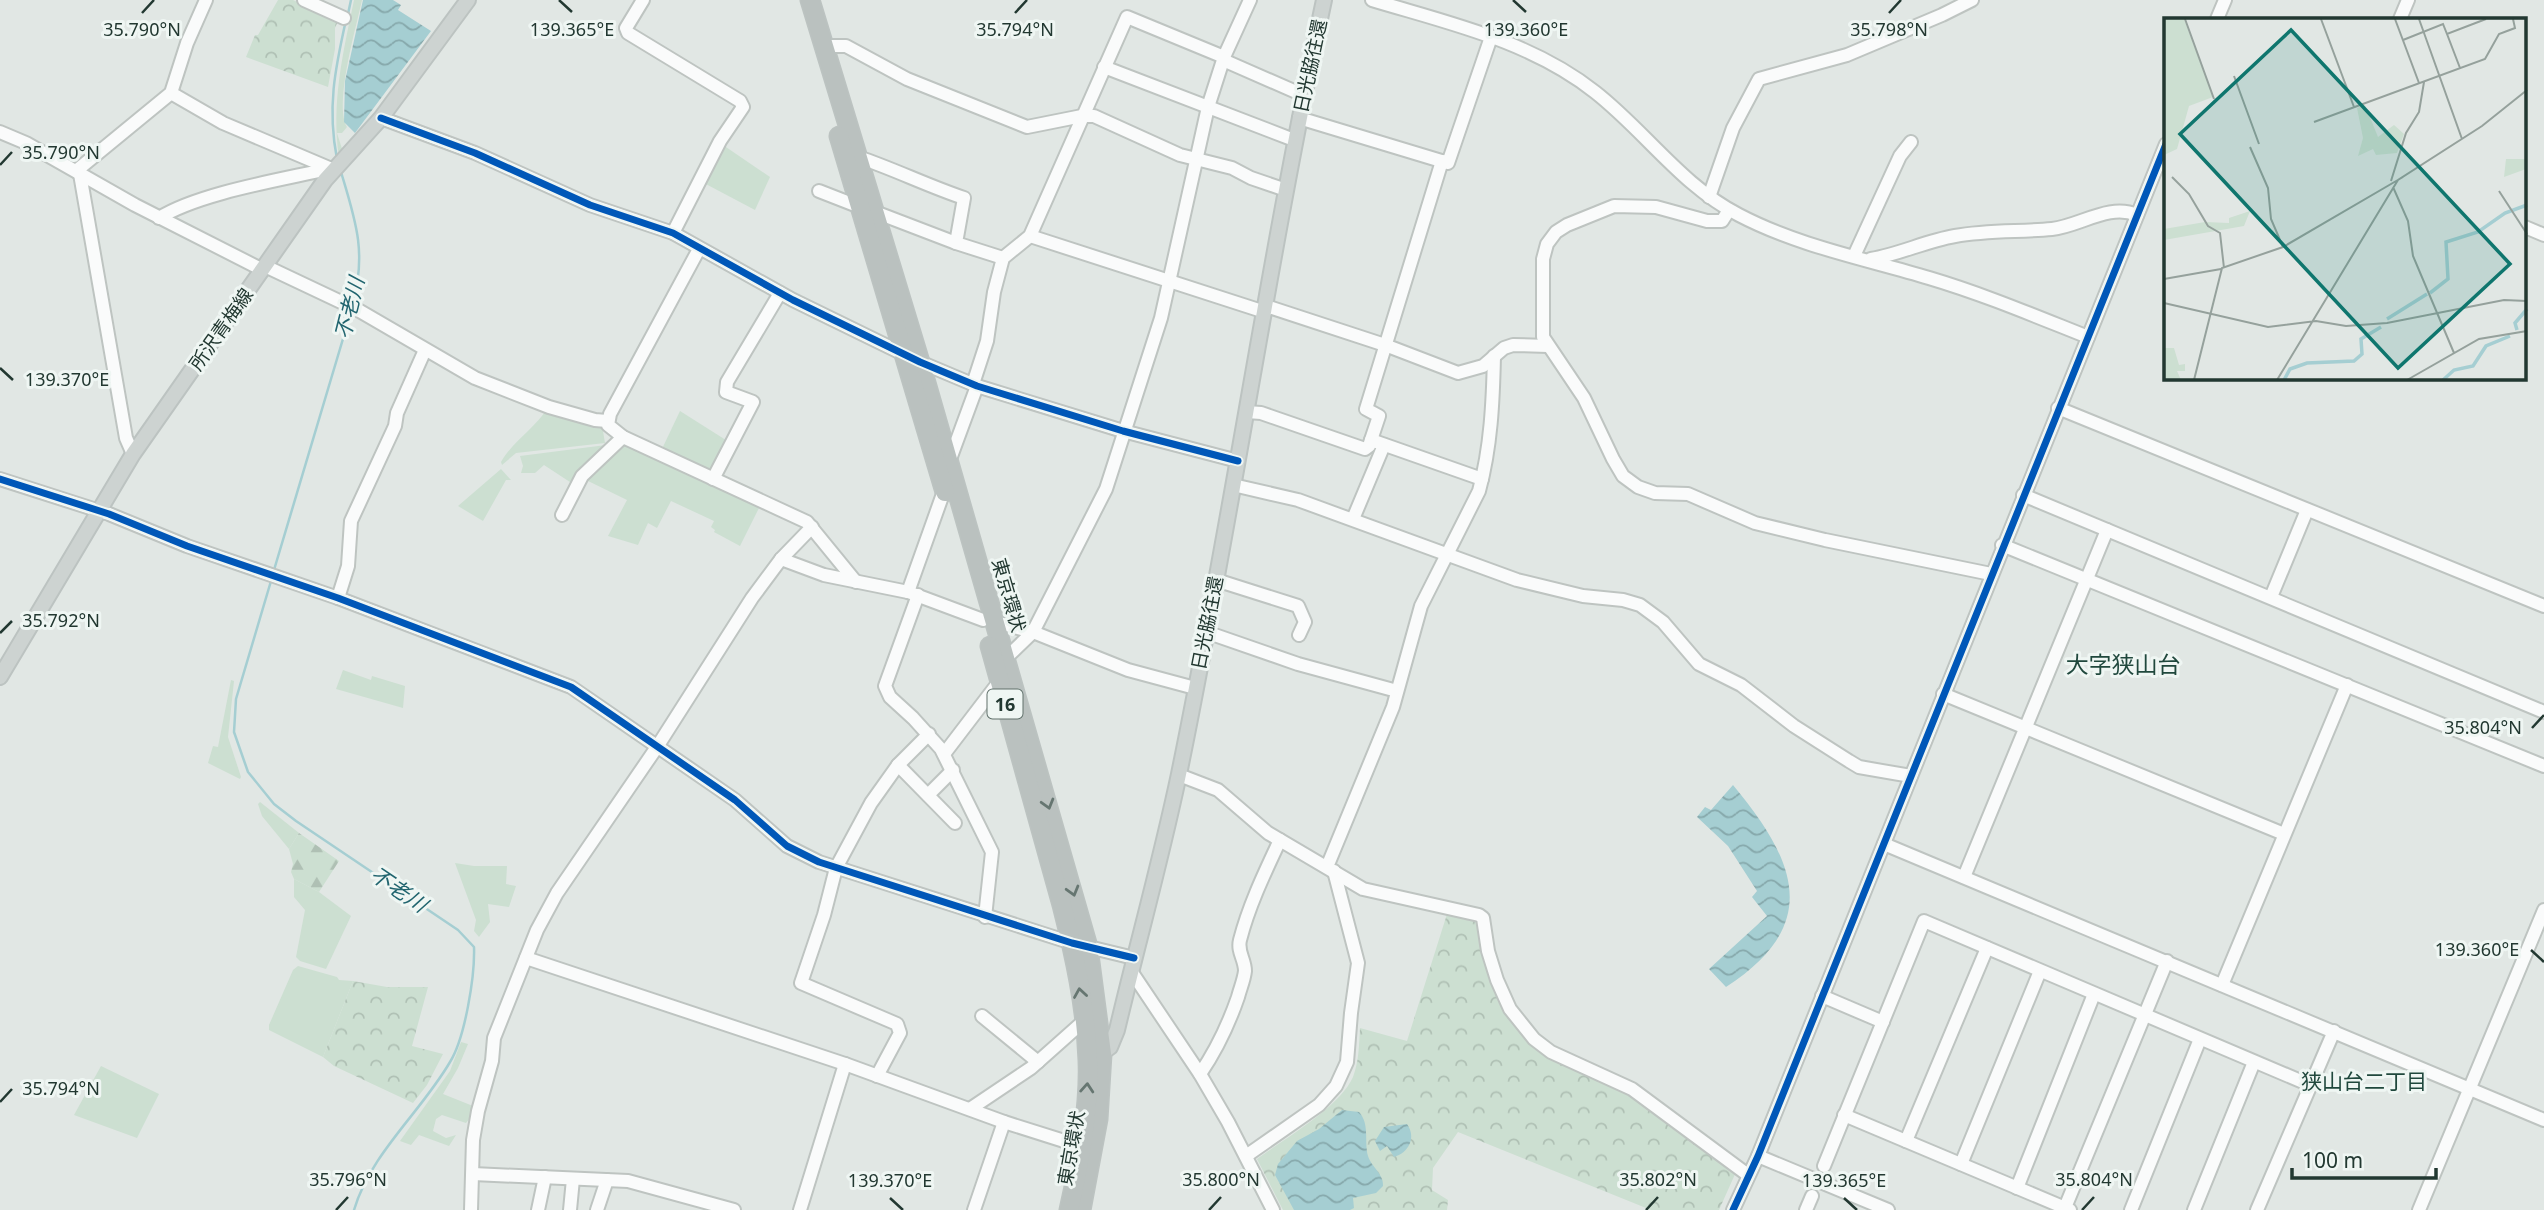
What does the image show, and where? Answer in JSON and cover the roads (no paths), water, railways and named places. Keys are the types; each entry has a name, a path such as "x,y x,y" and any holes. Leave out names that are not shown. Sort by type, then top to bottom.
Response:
{"highway":[{"name":"東京環状","path":"798,0 919,362 989,621 999,682 1080,945 1085,1020 1095,1058 1069,1210"},
{"name":"東京環状","path":"810,0 858,157 867,209 902,352 944,491 1005,659 1080,945 1095,1058 1098,1119 1082,1210"}],"main road":[{"name":"所沢青梅線","path":"0,677 133,454 335,167 381,118 468,0"},
{"name":"日光脇往還","path":"1095,1058 1110,1047 1117,1030 1179,775 1247,412 1294,140 1324,0"}],"street":[{"path":"78,172 171,93 187,43 206,0"},
{"path":"304,0 344,18"},
{"path":"643,0 626,29 628,33 740,101 743,107 720,141 673,233"},
{"path":"1005,659 1033,632 1106,489 1171,281 1208,107 1224,58 1250,0"},
{"path":"1372,0 1394,3 1492,37 1555,65 1593,90 1633,123 1674,167 1709,197 1728,210 1770,230 1989,297 2088,337"},
{"path":"1709,197 1733,128 1759,79 1847,55 1972,0"},
{"path":"2217,18 2225,0"},
{"path":"2400,18 2408,0"},
{"path":"948,463 987,341 994,292 1003,258 1030,236 1127,17 1303,95"},
{"path":"1299,118 1448,163 1492,37"},
{"path":"823,46 846,46 906,79 1027,127 1094,116 1180,155 1232,168 1286,190"},
{"path":"1104,67 1294,140"},
{"path":"171,93 223,123 335,167"},
{"path":"381,118 475,153 590,205 673,233 779,293 919,362 975,385 1123,431 1238,461"},
{"path":"0,132 26,143 159,218 353,308 487,383 549,407 607,421"},
{"path":"1854,256 1900,156 1911,142"},
{"path":"1733,1210 1758,1156 2002,545 2164,149"},
{"path":"858,157 964,198 956,243"},
{"path":"1247,412 1261,413 1365,449 1369,446 1379,416 1366,409 1442,161"},
{"path":"159,218 168,212 219,195 335,167"},
{"path":"78,172 126,438 133,454"},
{"path":"819,191 1003,258"},
{"path":"1728,210 1722,221 1707,221 1656,207 1614,206 1567,225 1556,232 1547,244 1543,259 1543,337 1584,398 1623,476 1638,487 1655,493 1688,495 1767,526 1991,574"},
{"path":"1867,260 1889,256 1952,236 2054,229 2108,213 2137,215"},
{"path":"2526,227 2544,235"},
{"path":"1030,236 1385,345 1458,373 1483,366 1504,348 1513,345 1548,346"},
{"path":"607,421 699,248"},
{"path":"713,479 752,402 726,393 727,382 779,293"},
{"path":"338,598 348,565 351,521 395,426 397,413 425,350"},
{"path":"1246,1156 1319,1105 1336,1086 1347,1062 1359,963 1330,869 1382,735 1421,606 1472,507 1482,479 1493,405 1494,356"},
{"path":"2058,408 2544,606"},
{"path":"607,421 614,432 623,437 807,522 856,582"},
{"path":"562,515 582,476 623,437"},
{"path":"1371,440 1482,479"},
{"path":"1353,519 1384,445"},
{"path":"0,479 98,511 273,577 338,598 571,687 735,800 786,846 836,868 1080,945 1133,965 1200,1074 1246,1156 1272,1210"},
{"path":"1233,485 1298,500 1517,580 1583,596 1623,600 1640,605 1662,622 1699,664 1741,685 1794,726 1849,761 1859,767 1911,776"},
{"path":"944,491 885,686 890,697 929,734 944,754 992,852 985,917"},
{"path":"2023,495 2544,712"},
{"path":"2271,597 2307,510"},
{"path":"471,1210 473,1140 492,1061 494,1038 537,930 557,893 657,747 752,598 781,559 812,527"},
{"path":"1964,877 2107,530"},
{"path":"2002,545 2544,766"},
{"path":"781,559 824,575 913,594 989,621 1033,632 1128,670 1195,688"},
{"path":"1216,580 1298,606 1305,622 1299,635"},
{"path":"1206,632 1298,664 1397,691"},
{"path":"944,754 999,682"},
{"path":"2222,985 2347,685"},
{"path":"1943,695 2284,834"},
{"path":"877,1076 900,1033 897,1024 801,984 836,868 871,803 898,765 929,734"},
{"path":"898,765 956,823"},
{"path":"928,795 953,770"},
{"path":"1179,775 1218,790 1257,825 1363,889 1479,915 1483,918 1488,951 1497,980 1510,1009 1534,1039 1551,1052 1632,1089 1748,1175"},
{"path":"1200,1074 1220,1044 1230,1020 1244,978 1244,962 1239,952 1239,942 1259,886 1280,840"},
{"path":"1884,844 2544,1120"},
{"path":"2419,1210 2544,910"},
{"path":"1824,1167 1924,921 2310,1085"},
{"path":"1906,1141 1987,948"},
{"path":"526,958 845,1064 1004,1122 1080,1146"},
{"path":"1844,1115 2066,1209 2167,961"},
{"path":"1961,1164 2040,971"},
{"path":"2017,1188 2094,993"},
{"path":"1822,996 1883,1021"},
{"path":"982,1016 1038,1062"},
{"path":"970,1109 1038,1062 1085,1020"},
{"path":"2257,1210 2334,1031"},
{"path":"2131,1210 2200,1039"},
{"path":"2194,1210 2254,1062"},
{"path":"800,1210 845,1064"},
{"path":"974,1210 1004,1122"},
{"path":"1758,1156 1888,1210"},
{"path":"473,1174 628,1181 734,1210"},
{"path":"538,1210 545,1178"},
{"path":"569,1210 573,1179"},
{"path":"597,1210 607,1180"},
{"path":"1806,1210 1811,1196"}],"water":[{"path":"363,0 393,0 401,5 398,10 431,31 355,133 344,122 345,81"},
{"path":"1733,785 1772,840 1784,866 1790,891 1787,915 1777,940 1757,963 1726,987 1709,969 1767,916 1752,897 1757,891 1728,846 1697,817 1705,807 1711,810"},
{"path":"1342,1110 1359,1112 1362,1117 1366,1127 1368,1156 1382,1178 1383,1186 1376,1193 1353,1198 1354,1208 1350,1210 1294,1210 1275,1175 1278,1164 1297,1141 1319,1129"},
{"path":"1407,1124 1411,1140 1403,1152 1394,1157 1387,1146 1380,1151 1375,1141 1384,1127"}],"waterway":[{"name":"不老川","path":"348,14 351,0"},
{"name":"不老川","path":"337,159 333,123 334,89 346,20"},
{"name":"不老川","path":"341,172 358,236 359,267 353,302"},
{"name":"不老川","path":"274,570 351,312"},
{"name":"不老川","path":"271,581 236,699 234,732 248,772 274,804 458,930 474,947 468,1006 460,1038 450,1062 384,1151 362,1189 354,1210"}],"district":[{"name":"大字狭山台","path":"2123,664"},
{"name":"狭山台二丁目","path":"2364,1081"}]}
